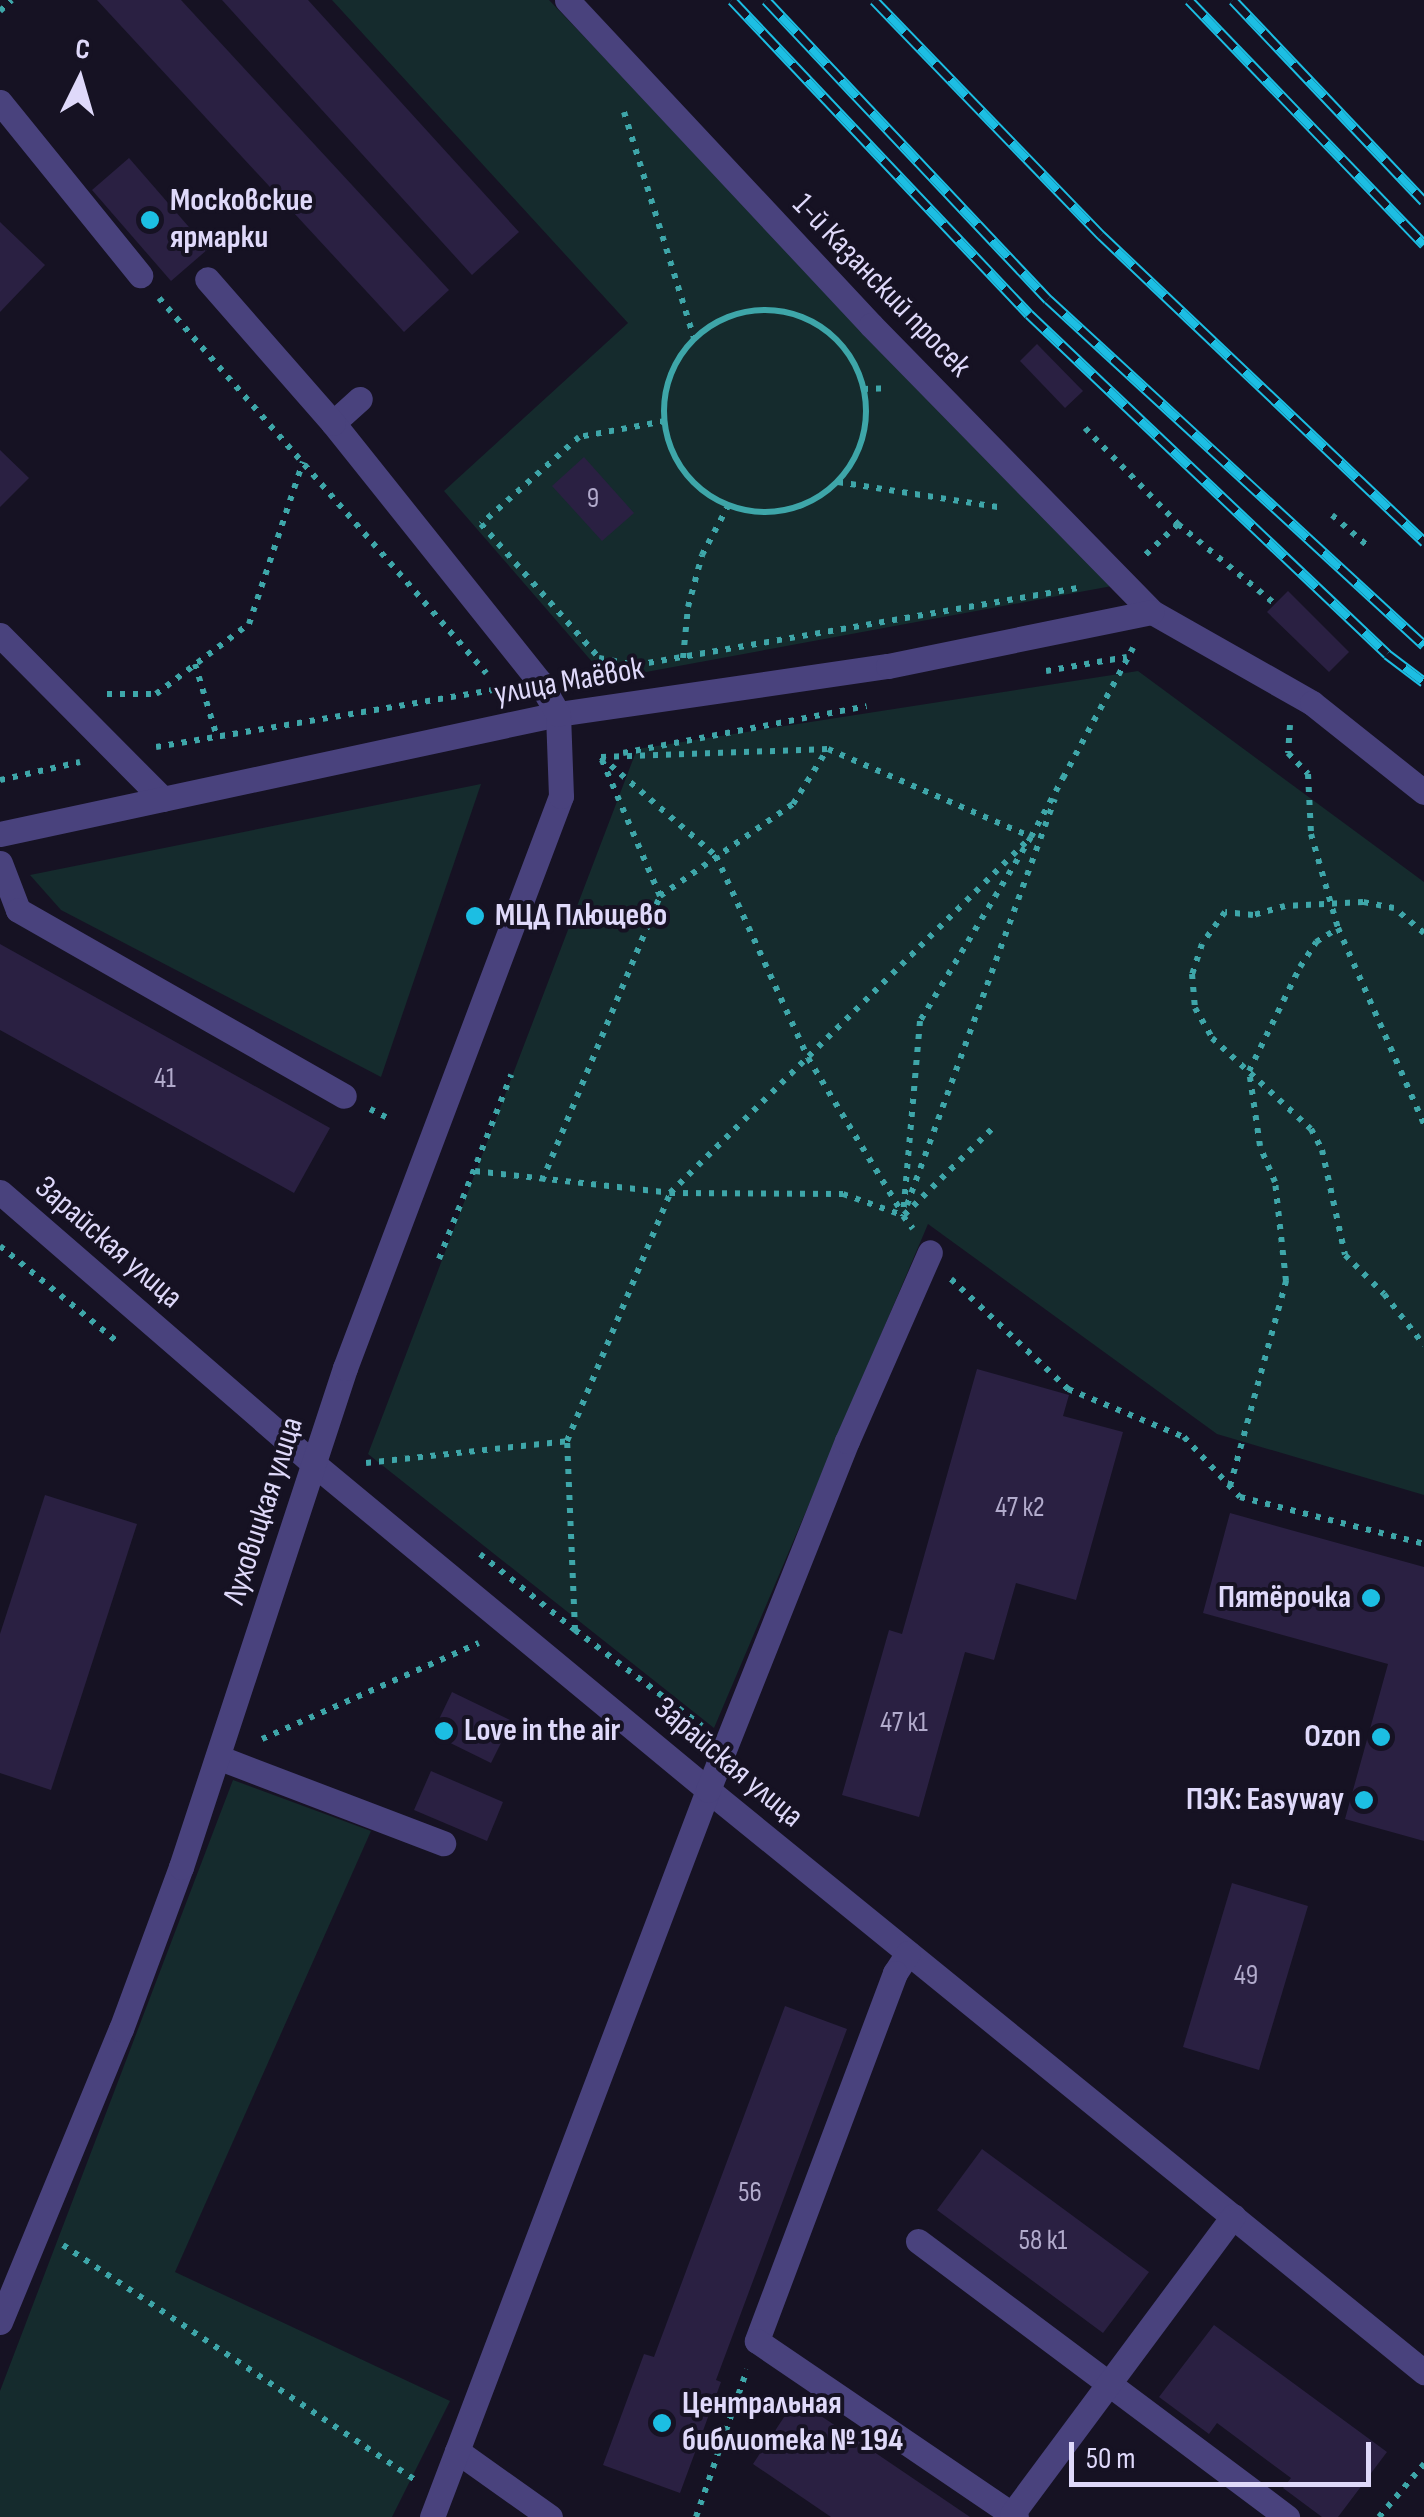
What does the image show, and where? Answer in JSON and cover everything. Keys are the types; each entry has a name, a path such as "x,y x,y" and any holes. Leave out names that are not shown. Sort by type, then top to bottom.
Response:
{"street":[{"name":"1-й Казанский просек","path":"567,0 871,325 1152,612 1301,696 1424,792"},
{"path":"0,102 140,275"},
{"path":"207,278 333,423 539,681 558,714"},
{"path":"333,423 360,399"},
{"name":"улица Маёвок","path":"0,834 558,714 888,666 1152,612"},
{"path":"0,635 164,799"},
{"name":"Луховицкая улица","path":"0,2322 122,2029 220,1758 344,1368 561,796 558,714"},
{"path":"0,863 18,910 344,1096"},
{"name":"Зарайская улица","path":"0,1192 314,1464 708,1790 1422,2366"},
{"path":"436,2507 708,1790 846,1442 930,1252"},
{"path":"220,1758 443,1844"},
{"path":"908,1953 895,1973 757,2341 1014,2516 1233,2216"},
{"path":"918,2241 1288,2517"},
{"path":"457,2452 550,2517"}],"path":[{"path":"0,11 12,0"},
{"path":"620,100 694,338"},
{"path":"0,780 121,754 500,689 140,275"},
{"path":"755,310 789,312 820,326 845,347 861,376 867,409 863,442 837,482 794,510 761,513 728,506 699,489 677,464 665,420 664,398 674,365 694,338 722,319 755,310"},
{"path":"665,420 580,437 481,524 599,658 636,665 894,622"},
{"path":"1085,428 1132,477"},
{"path":"60,694 156,694 249,624 303,462"},
{"path":"837,482 1018,510"},
{"path":"683,658 688,607 702,556 728,506"},
{"path":"1332,515 1370,548"},
{"path":"1178,524 1275,604"},
{"path":"903,1216 920,1021 1031,837 1128,657"},
{"path":"195,664 216,737"},
{"path":"1301,696 1288,753 1308,774 1311,834 1338,928 1424,1124"},
{"path":"601,757 828,749 1031,837"},
{"path":"542,1181 660,896 793,804 828,749"},
{"path":"601,757 716,856 808,1058 903,1216 962,1294 1068,1388 1184,1436 1240,1497 1424,1544"},
{"path":"601,757 660,896"},
{"path":"903,1216 1064,776"},
{"path":"575,1630 567,1440 670,1193 1031,837"},
{"path":"1424,933 1394,908 1363,902 1285,906 1253,915 1225,912 1202,944 1192,974 1195,1008 1212,1038 1311,1129 1330,1176 1345,1255 1384,1294 1424,1345"},
{"path":"1230,1486 1286,1281 1275,1182 1260,1146 1249,1071 1300,967 1316,942 1338,928"},
{"path":"439,1258 512,1075"},
{"path":"903,1216 995,1126"},
{"path":"475,1171 670,1193 844,1194 903,1216"},
{"path":"381,1475 366,1464 567,1440"},
{"path":"470,1546 726,1745"},
{"path":"220,1758 484,1640"},
{"path":"39,2228 436,2507"},
{"path":"696,2517 757,2341"},
{"path":"1380,2517 1424,2464"}],"green space":[{"path":"332,0 549,0 1112,586 646,672 594,664 444,491 628,323"},
{"path":"1138,671 1424,882 1424,1495 1217,1434 928,1224 714,1728 368,1454 637,749"},
{"path":"481,784 381,1077 61,910 30,875"},
{"path":"233,1780 371,1831 175,2272 450,2401 392,2517 0,2517 0,2391"}],"building":[{"path":"97,0 181,0 449,290 404,332"},
{"path":"222,0 308,0 519,232 472,275"},
{"name":"Московские ярмарки","path":"129,158 208,249 171,281 92,190"},
{"path":"0,222 45,265 0,312"},
{"path":"1037,344 1083,391 1065,408 1020,361"},
{"path":"0,450 29,478 0,507"},
{"path":"584,457 634,513 602,541 552,486"},
{"path":"1288,591 1349,652 1329,672 1267,612"},
{"path":"0,944 330,1128 294,1193 0,1030"},
{"path":"977,1369 1069,1395 1063,1416 1123,1432 1076,1600 1016,1583 994,1660 965,1652 919,1817 842,1795 889,1630 902,1634"},
{"path":"45,1495 137,1524 51,1790 0,1773 0,1634"},
{"path":"1230,1513 1424,1567 1424,1841 1345,1819 1388,1664 1203,1613"},
{"path":"452,1692 512,1721 491,1763 432,1734"},
{"path":"431,1771 503,1802 487,1841 414,1810"},
{"path":"1232,1883 1308,1906 1259,2070 1183,2047"},
{"path":"785,2006 847,2029 716,2380 721,2382 680,2493 603,2465 644,2354 654,2357"},
{"path":"982,2149 1149,2272 1103,2333 937,2210"},
{"path":"1214,2325 1387,2452 1338,2517 1322,2517 1283,2488 1291,2478 1217,2423 1209,2434 1159,2397"},
{"path":"796,2399 970,2517 831,2517 753,2464"}],"railway":[{"path":"732,0 1029,314 1387,654 1424,682"},
{"path":"766,0 1048,299 1424,645"},
{"path":"874,0 1101,235 1424,542"},
{"path":"1189,0 1424,244"},
{"path":"1233,0 1424,201"}],"place":[{"name":"Московские ярмарки","path":"150,220"},
{"name":"МЦД Плющево","path":"475,916"},
{"name":"Пятёрочка","path":"1371,1598"},
{"name":"Love in the air","path":"444,1731"},
{"name":"Ozon","path":"1381,1737"},
{"name":"ПЭК: Easyway","path":"1364,1800"},
{"name":"Центральная библиотека № 194","path":"662,2423"}]}
